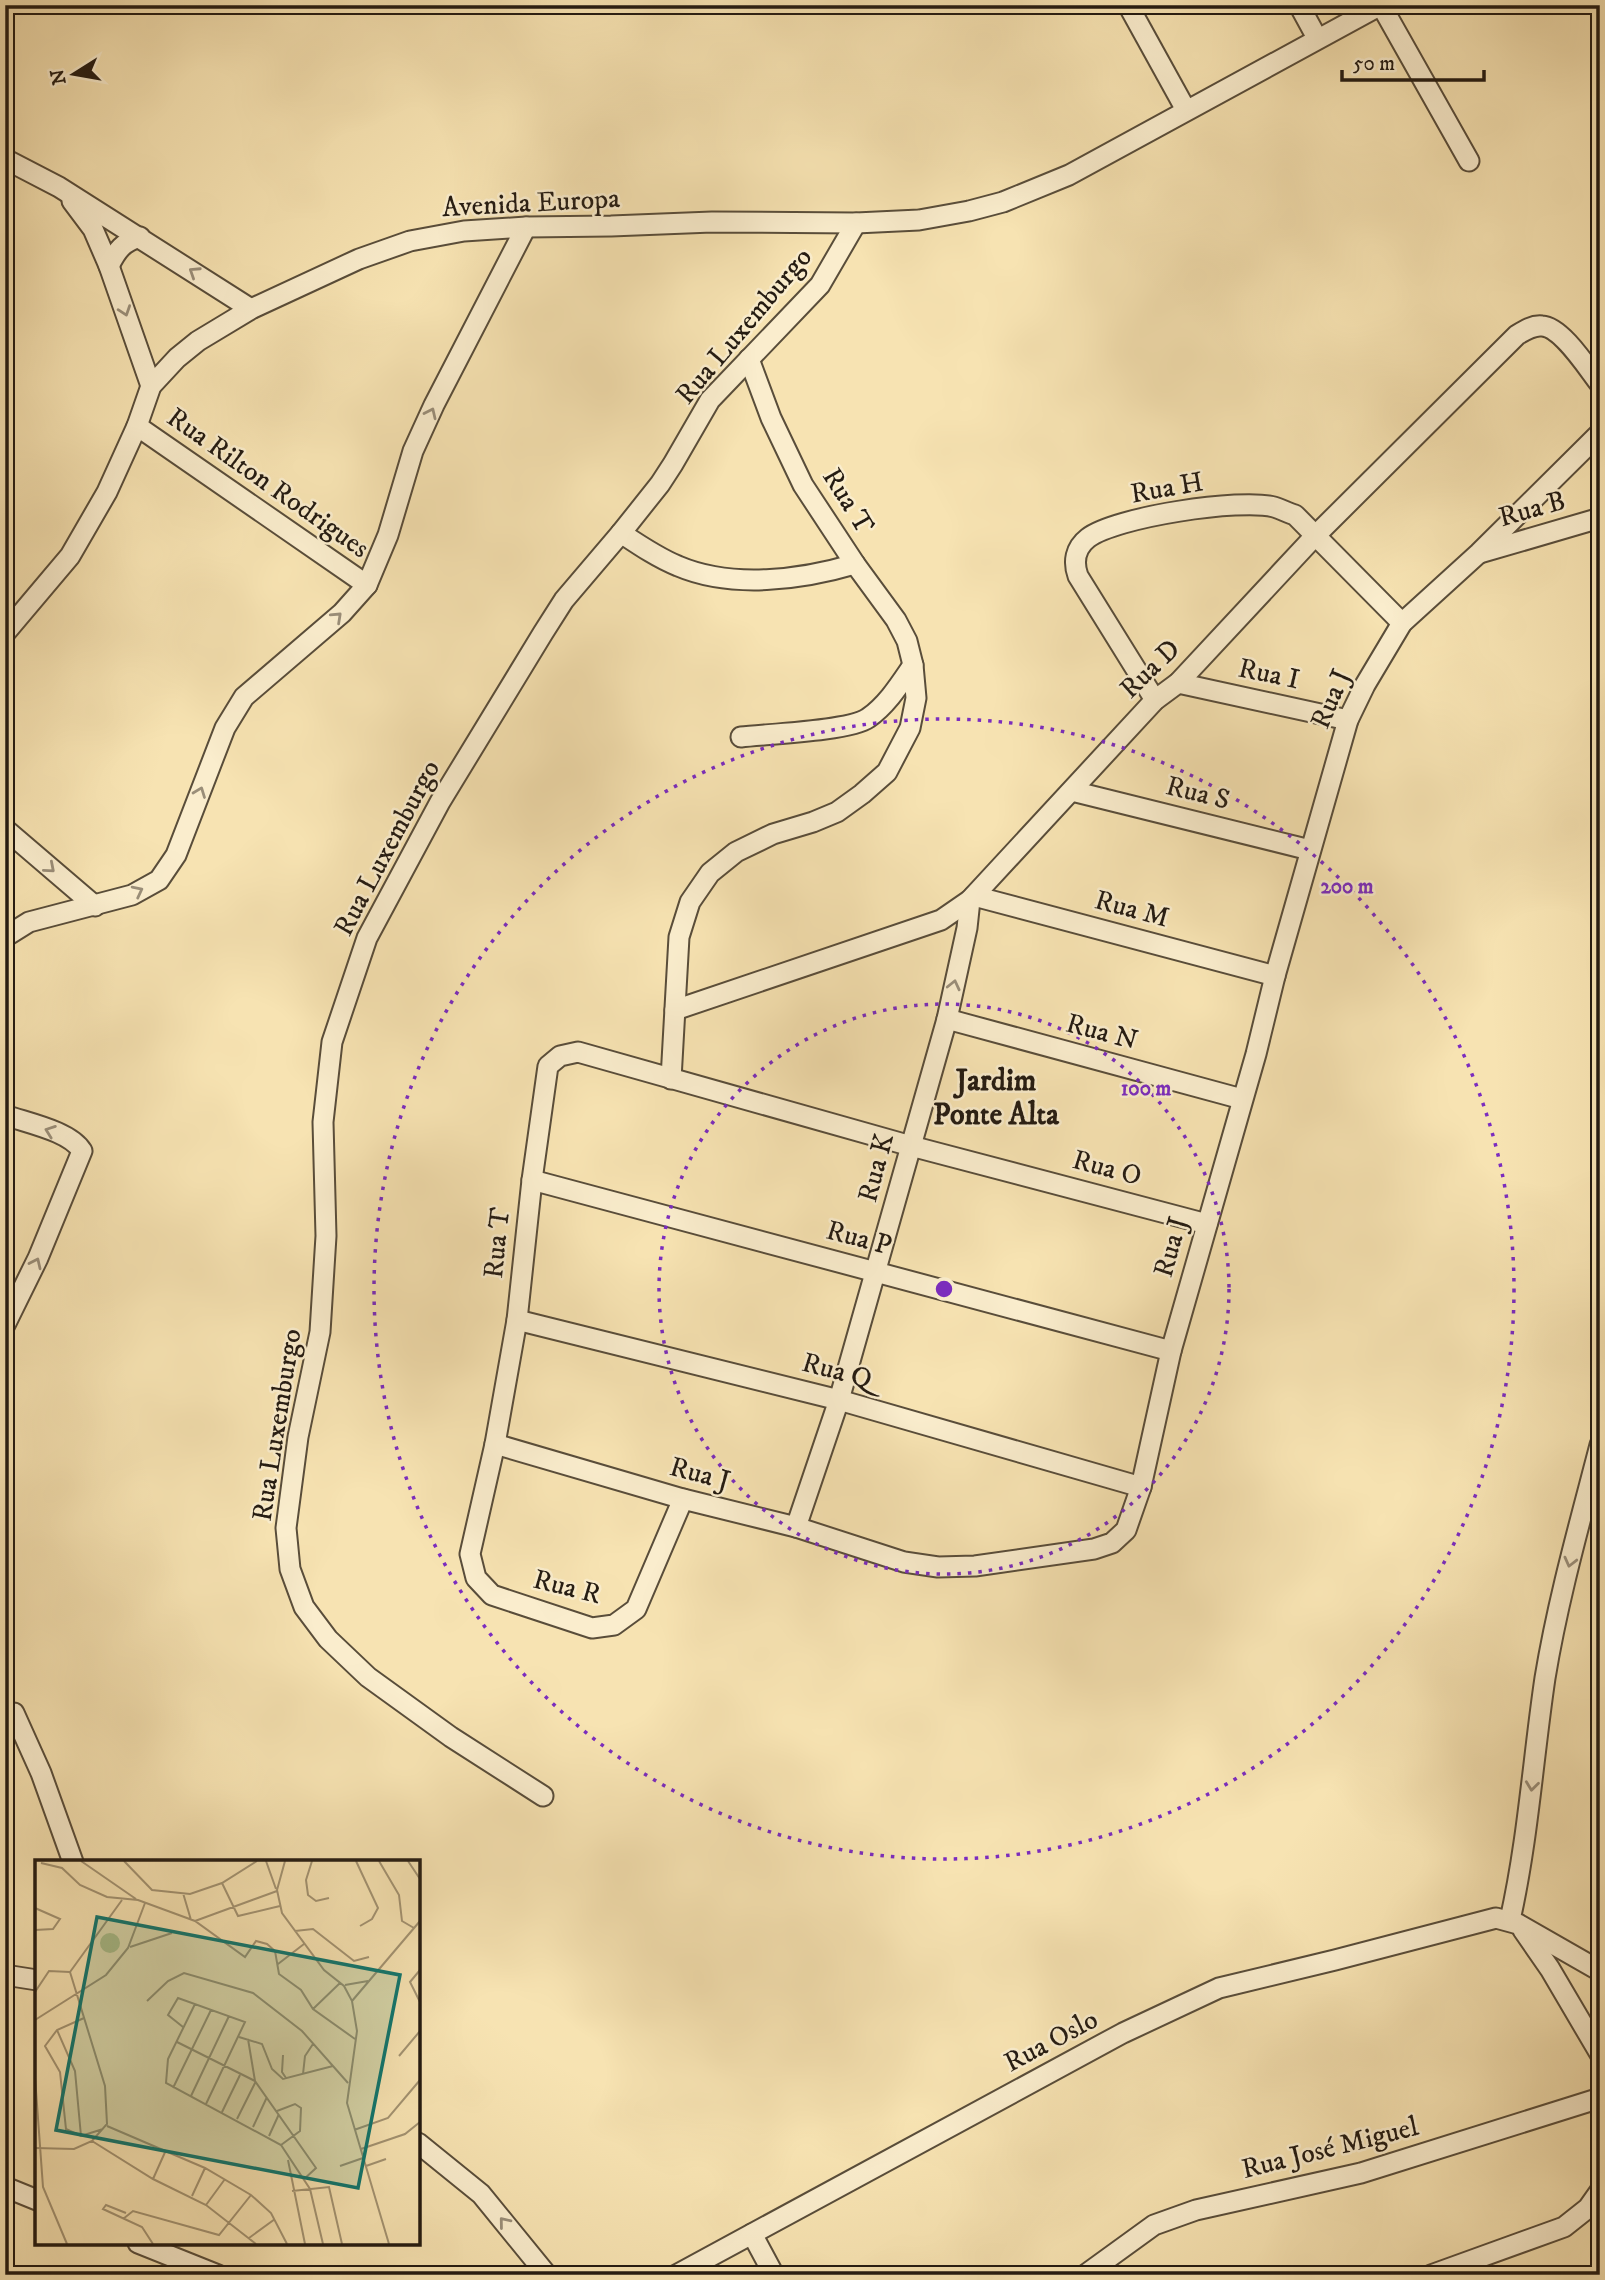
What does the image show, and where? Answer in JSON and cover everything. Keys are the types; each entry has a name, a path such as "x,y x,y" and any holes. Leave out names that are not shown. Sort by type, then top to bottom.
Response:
{"street":[{"path":"1128,5 1186,110"},
{"path":"1299,5 1318,38"},
{"path":"1381,5 1469,161"},
{"name":"Avenida Europa","path":"5,633 70,556 107,492 137,426 151,386 177,358 198,341 251,309 359,259 410,241 464,231 526,226 712,222 856,223 919,220 969,211 1015,197 1069,175 1381,5"},
{"path":"5,159 59,187 251,309"},
{"path":"59,187 86,218 110,266 151,386"},
{"name":"Rua Luxemburgo","path":"543,1796 451,1737 368,1677 328,1639 304,1607 290,1569 286,1528 298,1437 320,1332 326,1236 323,1122 332,1042 367,938 440,802 542,633 564,600 621,534 673,464 710,400 821,285 856,223"},
{"path":"5,937 29,922 132,895 159,880 176,855 225,728 244,697 342,613 367,585 388,536 413,452 434,405 526,226"},
{"path":"110,266 123,244 140,237"},
{"name":"Rua D","path":"675,1010 941,920 972,898 1156,700 1178,683 1314,537 1504,346 1527,329 1542,326 1555,332 1564,339 1600,384"},
{"name":"Rua T","path":"671,1079 679,937 690,902 710,873 736,852 773,834 836,812 887,772 910,727 916,698 913,665 907,641 896,620 855,565 803,485 771,418 749,359"},
{"name":"Rua Rilton Rodrigues","path":"137,426 367,585"},
{"name":"Rua J","path":"495,1444 683,1499 796,1527 904,1562 938,1567 975,1566 1094,1549 1112,1543 1126,1530 1141,1487 1171,1351 1348,720 1365,685 1402,623 1479,553 1600,433"},
{"name":"Rua H","path":"1156,700 1078,576 1074,565 1080,547 1088,538 1102,530 1154,516 1248,505 1273,507 1294,515 1402,623"},
{"name":"Rua B","path":"1479,553 1600,518"},
{"path":"621,534 654,555 680,567 720,577 772,581 819,575 855,565"},
{"path":"741,737 844,727 865,721 881,708 913,665"},
{"name":"Rua I","path":"1178,683 1348,720"},
{"name":"Rua S","path":"1072,791 1310,850"},
{"path":"5,829 95,906"},
{"name":"Rua M","path":"972,898 1275,976"},
{"name":"Rua K","path":"796,1527 839,1400 947,1019 972,898"},
{"name":"Rua N","path":"947,1019 1242,1099"},
{"name":"Rua T","path":"470,1554 495,1444 517,1320 548,1066 560,1056 579,1052 911,1146"},
{"path":"5,1115 67,1137 77,1143 82,1151 38,1258 5,1325"},
{"name":"Rua O","path":"911,1146 1207,1224"},
{"name":"Rua P","path":"532,1180 1171,1351"},
{"name":"Rua Q","path":"517,1320 839,1400 1141,1487"},
{"path":"1599,1447 1562,1594 1545,1677 1514,1922 1550,1969 1600,2054"},
{"name":"Rua R","path":"470,1554 476,1578 492,1595 592,1628 614,1625 636,1609 683,1499"},
{"path":"14,1713 41,1773 72,1860"},
{"name":"Rua Oslo","path":"676,2275 1123,2034 1219,1987 1335,1960 1496,1917 1514,1922"},
{"path":"1514,1922 1600,1970"},
{"path":"5,1975 35,1980"},
{"name":"Rua José Miguel","path":"1085,2275 1154,2225 1196,2210 1361,2174 1600,2098"},
{"path":"420,2145 481,2194 547,2275"},
{"path":"5,2186 35,2199"},
{"path":"1431,2275 1564,2227 1588,2208 1600,2191"},
{"path":"752,2234 774,2275"},
{"path":"143,2245 218,2275"}],"district":[{"name":"Jardim Ponte Alta","path":"996,1098"}]}
